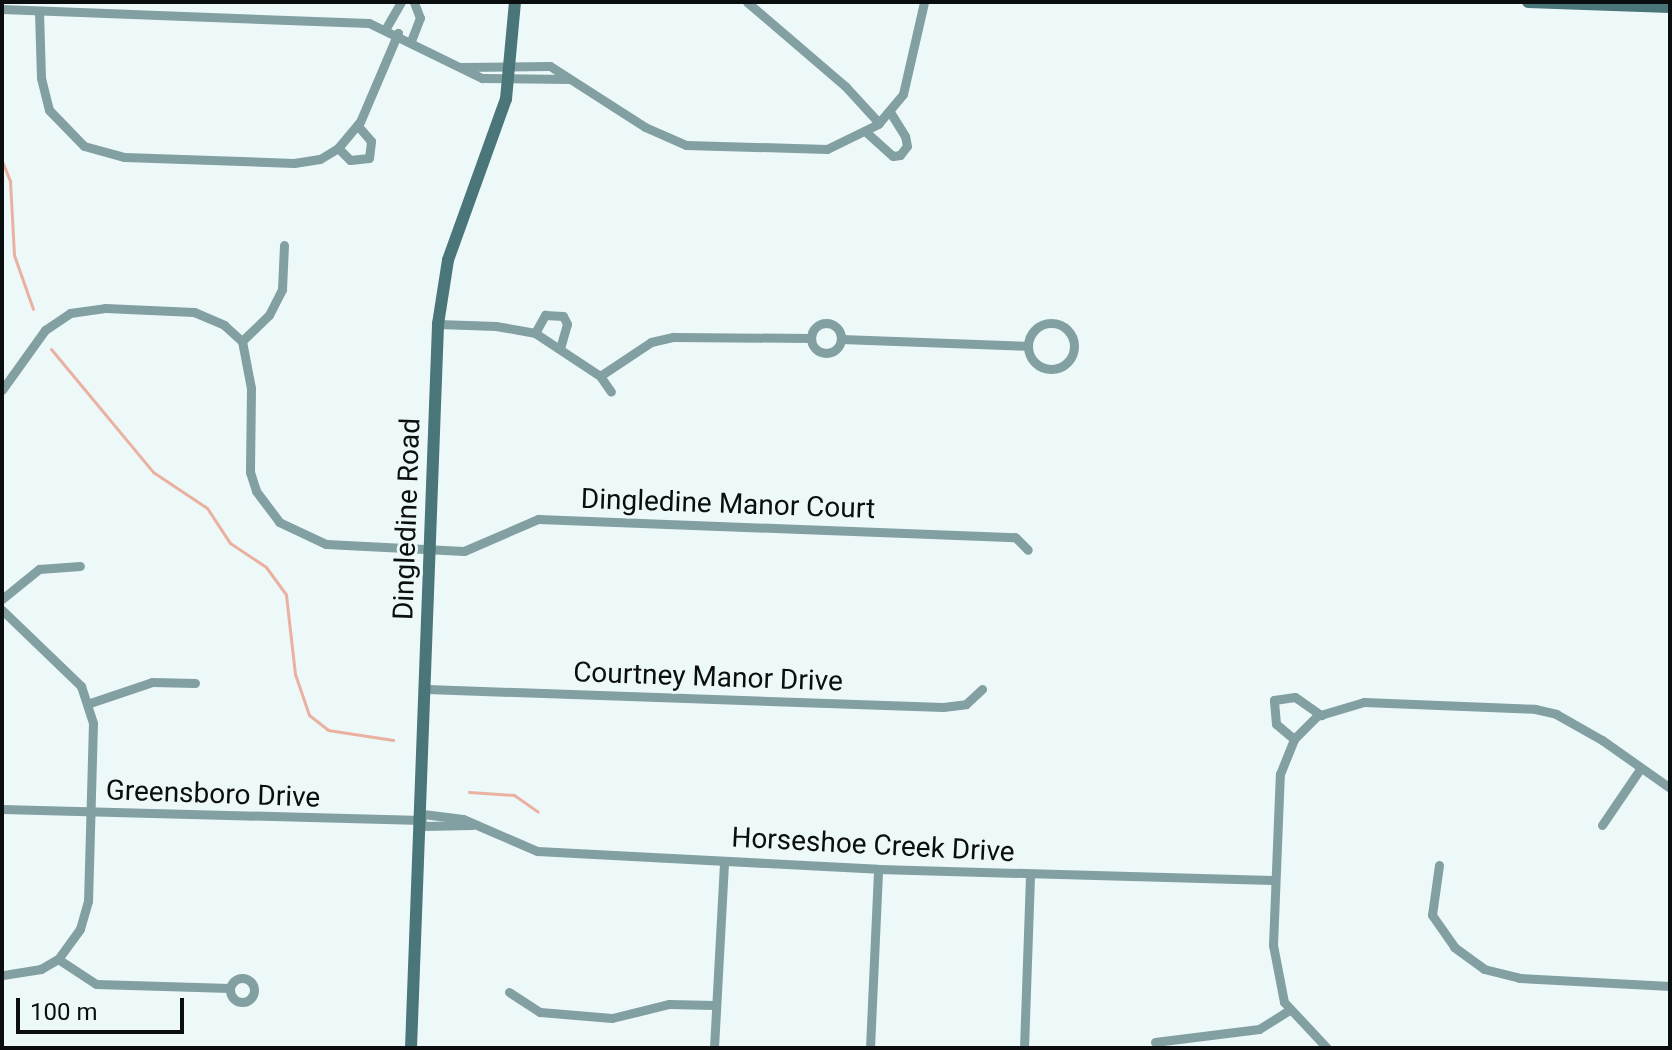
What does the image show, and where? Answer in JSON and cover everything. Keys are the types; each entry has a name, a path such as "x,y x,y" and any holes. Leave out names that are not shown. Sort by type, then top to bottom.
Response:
{"street":[{"path":"386,28 401,2"},
{"path":"411,41 420,18 414,2"},
{"name":"Dingledine Road","path":"411,1048 423,820 428,547 438,324 448,260 498,129 509,81 515,2"},
{"path":"747,2 846,87 879,123"},
{"path":"462,67 511,63 550,66 645,127 686,145 809,151 834,148 866,132 890,112 910,77 924,2"},
{"path":"1528,2 1670,7"},
{"path":"2,9 369,23 398,33 441,62 462,67 482,78 509,81 569,79"},
{"path":"39,11 41,78 49,110 84,146 124,157 294,163 320,159 338,148 357,125 398,33"},
{"path":"866,132 881,148 900,155 907,146 905,136 890,112"},
{"path":"338,148 350,160 369,158 371,141 357,125"},
{"path":"2,390 45,330 70,313 87,309 194,312 224,325 242,341 269,315 282,289 284,245"},
{"path":"535,333 545,315 563,316 567,324 560,348"},
{"path":"828,323 836,327 841,339 836,350 826,354 816,351 811,338 814,328 828,323"},
{"path":"1052,323 1067,329 1073,342 1071,356 1053,368 1034,360 1028,346 1038,327 1052,323"},
{"path":"438,324 496,326 535,333 600,376 611,392"},
{"path":"600,376 651,342 673,337 811,338"},
{"path":"841,339 1028,346"},
{"name":"Dingledine Manor Court","path":"242,341 251,388 250,472 256,491 279,522 326,544 464,551 486,546 522,522 538,519 1015,537 1028,550"},
{"path":"2,599 39,569 80,566"},
{"path":"2,610 69,672 90,703 88,901 80,929 58,959 30,972 2,975"},
{"path":"90,703 152,682 195,683"},
{"name":"Courtney Manor Drive","path":"427,689 943,707 966,704 982,689"},
{"path":"1294,739 1276,724 1274,700 1295,697 1321,715"},
{"path":"1327,1048 1290,1010 1277,981 1274,880 1280,774 1294,739 1321,715 1364,702 1535,709 1556,714 1602,740 1670,788"},
{"path":"1602,825 1640,769"},
{"name":"Greensboro Drive","path":"2,809 423,820"},
{"name":"Horseshoe Creek Drive","path":"423,820 475,825 537,851 878,869 1274,880"},
{"path":"714,1048 724,861"},
{"path":"1439,865 1431,895 1432,915 1454,947 1484,969 1519,978 1670,986"},
{"path":"870,1048 878,869"},
{"path":"1024,1048 1030,874"},
{"path":"58,959 96,984 230,988"},
{"path":"509,992 540,1012 612,1018 669,1004 714,1005"},
{"path":"1155,1042 1259,1029 1290,1010"}],"waterway":[{"path":"2,161 10,181 14,255 33,309"},
{"path":"51,349 153,472 207,508 230,543 266,567 286,595 295,674 309,715 328,730 393,740"},
{"path":"469,792 514,795 538,812"}]}
